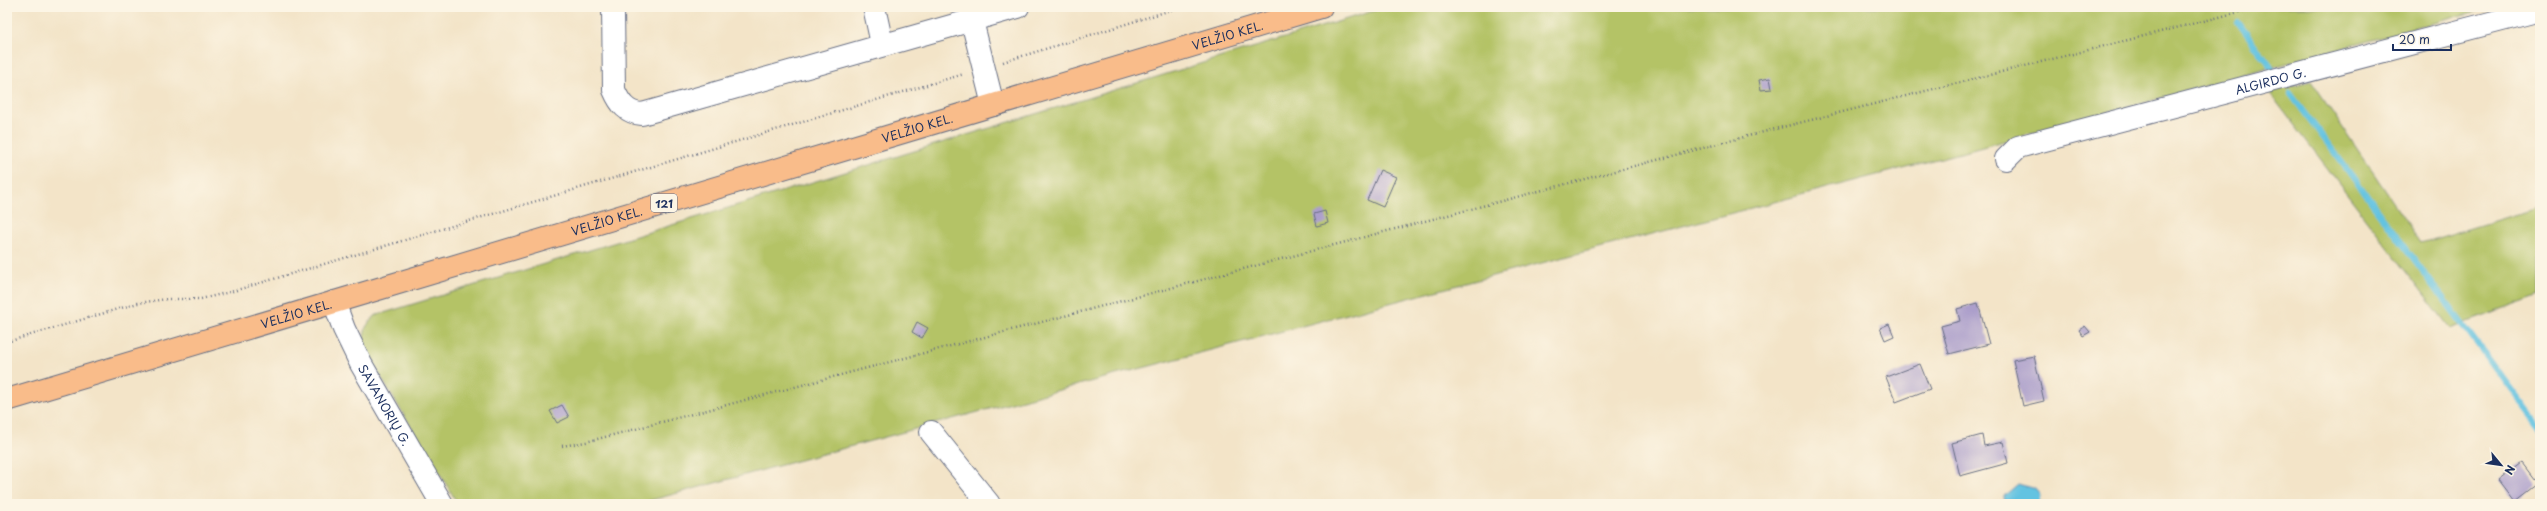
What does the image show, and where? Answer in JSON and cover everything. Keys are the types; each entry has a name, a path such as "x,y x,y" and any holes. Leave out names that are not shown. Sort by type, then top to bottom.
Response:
{"main road":[{"name":"VELŽIO KEL.","path":"7,400 1321,7"}],"street":[{"path":"613,7 614,90 619,101 626,109 634,113 642,114 882,44 972,21 1018,7"},
{"path":"874,7 882,44"},
{"name":"ALGIRDO G.","path":"2006,159 2018,147 2540,10"},
{"path":"972,21 993,105"},
{"name":"SAVANORIŲ G.","path":"334,302 344,329 361,364 442,504"},
{"path":"931,432 989,504"}],"path":[{"path":"7,342 138,303 167,299 201,299 230,292 983,68 1181,7"},
{"path":"562,446 586,442 1770,130 2258,7"}],"green space":[{"path":"1386,7 2492,7 1968,151 1093,381 637,504 458,504 362,346 366,327 374,316"},
{"path":"2311,81 2421,243 2540,207 2540,296 2450,328 2269,92"}],"water":[{"path":"2018,484 2035,489 2040,495 2039,504 2005,504 2004,496"}],"building":[{"path":"1770,78 1772,89 1761,90 1759,80"},
{"path":"1380,170 1396,177 1383,207 1367,200"},
{"path":"1325,211 1328,223 1317,226 1314,214"},
{"path":"1978,303 1989,344 1949,354 1941,326 1960,321 1957,309"},
{"path":"917,322 928,328 922,338 912,332"},
{"path":"1889,324 1894,336 1885,340 1880,328"},
{"path":"2085,326 2090,332 2083,336 2079,330"},
{"path":"2034,356 2044,401 2023,406 2013,360"},
{"path":"1920,364 1930,389 1896,402 1886,377"},
{"path":"562,405 569,417 557,423 550,411"},
{"path":"1982,435 1984,446 2003,442 2008,463 1960,476 1952,443"},
{"path":"2521,463 2537,484 2515,501 2499,480"}],"waterway":[{"path":"2238,22 2273,70"},
{"path":"2290,93 2540,428"}]}
